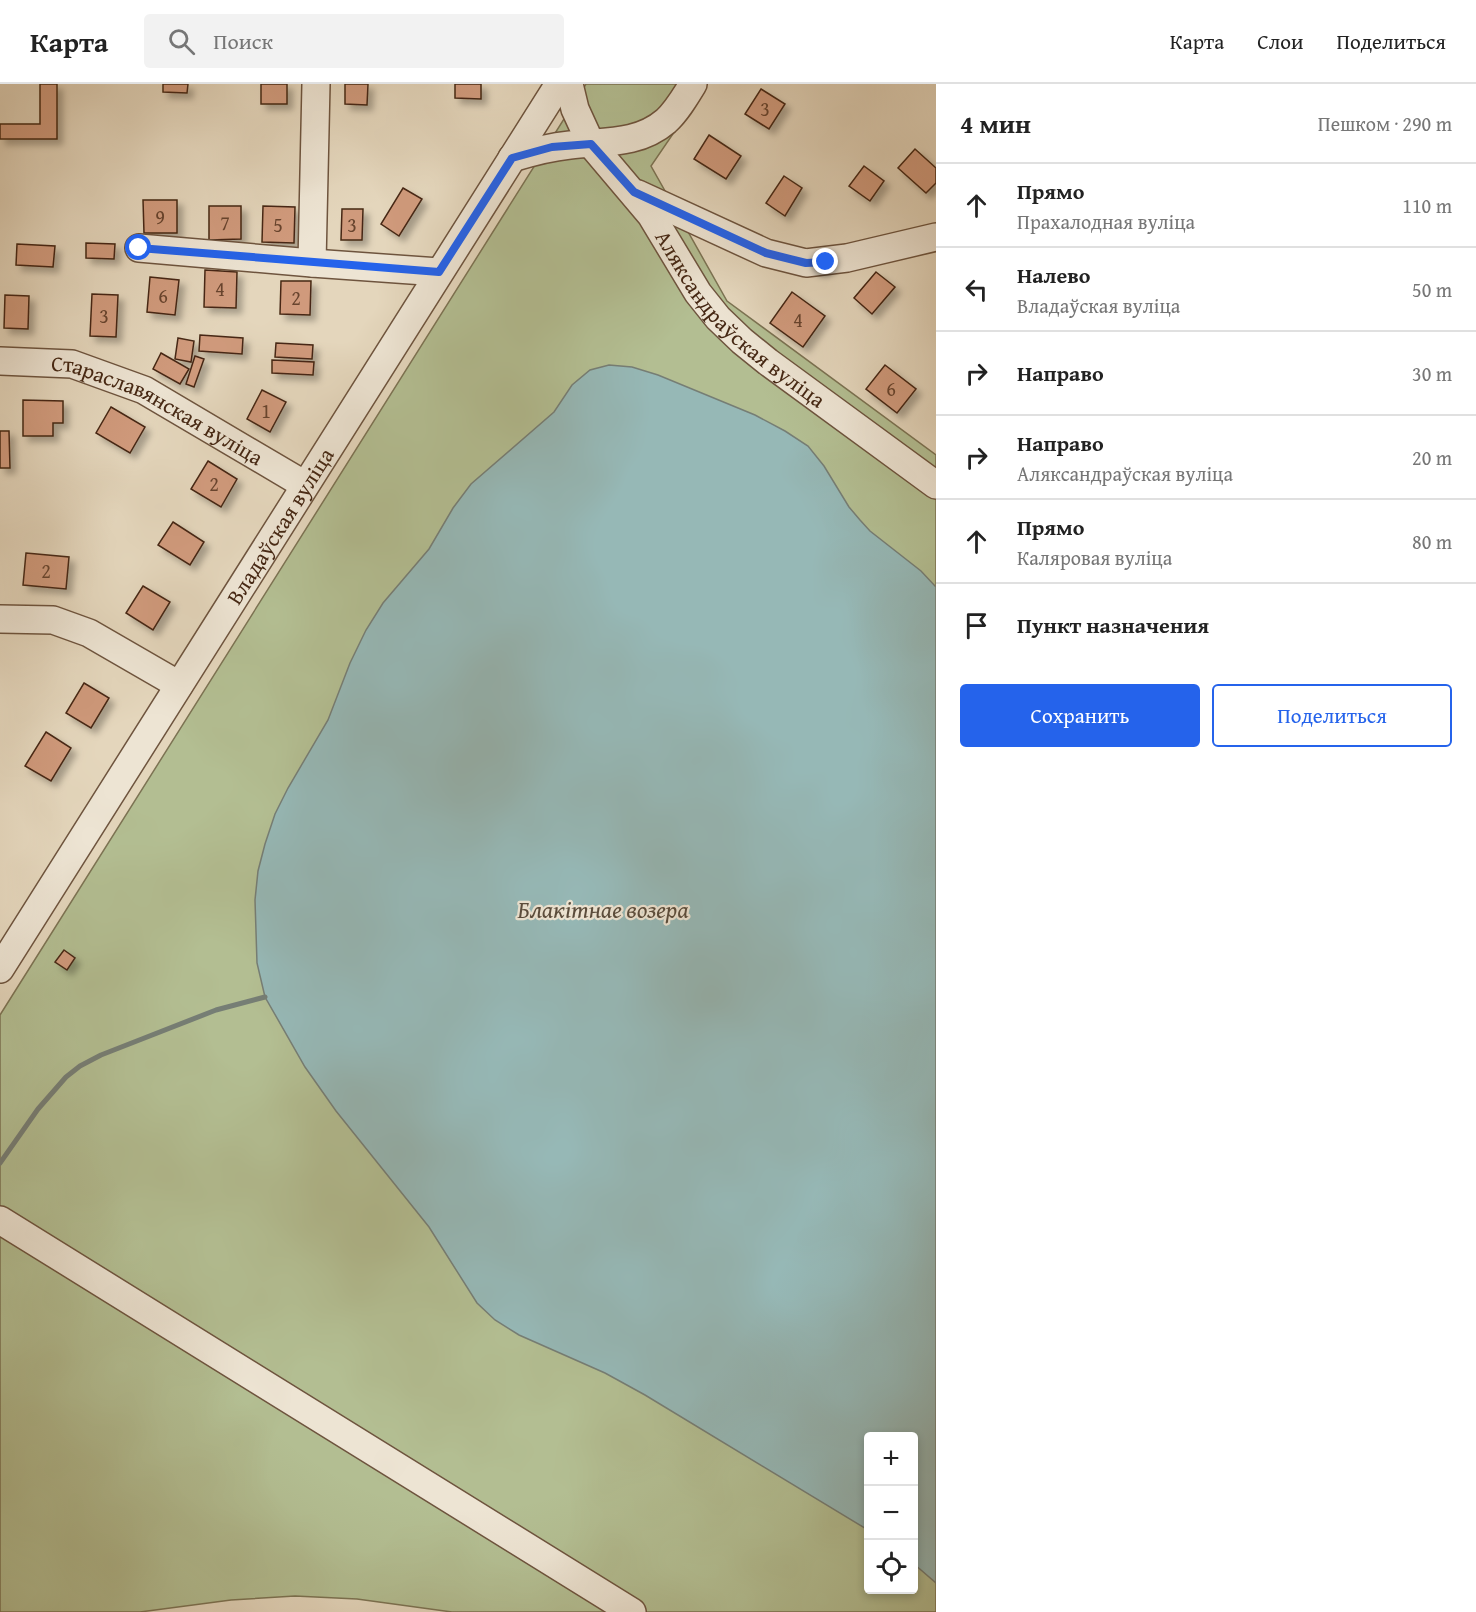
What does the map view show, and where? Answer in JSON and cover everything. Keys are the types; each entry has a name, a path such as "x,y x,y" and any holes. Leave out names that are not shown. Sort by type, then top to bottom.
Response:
{"street":[{"path":"312,263 316,84"},
{"name":"Владаўская вуліца","path":"0,969 559,84"},
{"name":"Аляксандраўская вуліца","path":"569,84 575,109 591,144 634,192 656,223 698,293 718,318 742,341 936,485"},
{"path":"512,158 552,147 626,141 667,121 693,84"},
{"path":"634,192 766,253 806,263 837,260 936,237"},
{"path":"139,248 439,272"},
{"name":"Стараславянская вуліца","path":"0,361 72,363 144,390 305,485"},
{"path":"0,619 53,620 89,633 179,685"},
{"path":"0,1220 632,1612"}],"green space":[{"path":"586,84 707,84 651,166 727,301 936,455 936,1612 452,1612 357,1599 295,1596 231,1600 140,1612 0,1612 0,1015"}],"water":[{"name":"Блакітнае возера","path":"609,365 632,367 658,375 755,415 785,431 808,446 824,466 849,507 870,531 921,571 936,587 936,1583 918,1567 918,1432 864,1432 864,1528 645,1395 605,1373 519,1335 495,1320 477,1303 429,1227 336,1111 305,1067 265,997 257,963 255,900 258,871 265,844 275,814 288,788 328,720 350,663 366,630 383,603 429,549 453,508 471,484 554,412 572,385 590,370"}],"building":[{"path":"40,84 57,84 57,139 0,139 0,124 40,124"},
{"path":"163,84 188,84 187,93 163,92"},
{"path":"261,84 287,84 287,104 261,104"},
{"path":"345,84 368,84 367,105 345,104"},
{"path":"455,84 481,84 481,99 455,98"},
{"path":"761,89 785,104 769,129 745,114"},
{"path":"709,135 741,156 726,179 694,159"},
{"path":"915,149 936,168 936,183 926,193 898,168"},
{"path":"864,166 884,181 870,201 849,186"},
{"path":"784,176 802,188 785,216 766,203"},
{"path":"403,188 422,199 399,236 381,224"},
{"path":"143,200 177,200 177,233 144,233"},
{"path":"209,206 241,206 241,239 209,240"},
{"path":"263,206 295,207 294,243 262,242"},
{"path":"342,209 363,209 362,240 341,240"},
{"path":"86,243 115,244 114,259 86,258"},
{"path":"17,244 55,246 53,267 16,265"},
{"path":"205,270 237,272 236,308 204,307"},
{"path":"876,272 895,287 872,314 854,298"},
{"path":"150,277 179,280 175,315 147,312"},
{"path":"281,281 311,281 310,315 280,314"},
{"path":"792,292 825,316 803,347 770,323"},
{"path":"92,294 118,295 116,337 90,336"},
{"path":"5,295 29,296 28,329 4,328"},
{"path":"200,335 243,338 242,354 199,351"},
{"path":"178,338 194,341 191,362 175,359"},
{"path":"276,343 313,345 312,359 275,357"},
{"path":"161,353 189,369 180,384 153,369"},
{"path":"195,356 204,359 194,387 186,384"},
{"path":"272,360 314,362 313,375 272,373"},
{"path":"885,365 916,389 897,413 866,389"},
{"path":"262,390 286,402 270,432 247,419"},
{"path":"23,400 63,401 63,423 53,423 53,436 23,436"},
{"path":"111,407 145,427 130,453 96,433"},
{"path":"0,431 9,431 10,468 0,468"},
{"path":"208,461 237,479 221,507 191,489"},
{"path":"173,522 204,542 190,565 158,545"},
{"path":"26,553 69,557 66,589 23,585"},
{"path":"143,586 170,602 153,630 126,613"},
{"path":"84,683 109,698 91,728 66,713"},
{"path":"46,732 71,748 51,781 25,766"},
{"path":"64,950 75,958 67,970 55,962"}],"waterway":[{"path":"0,1163 38,1109 66,1077 80,1066 101,1055 216,1010 265,997"}],"route":[{"path":"139,248 439,272 512,158 552,147 591,144 634,192 766,253 806,263 826,262"}]}
